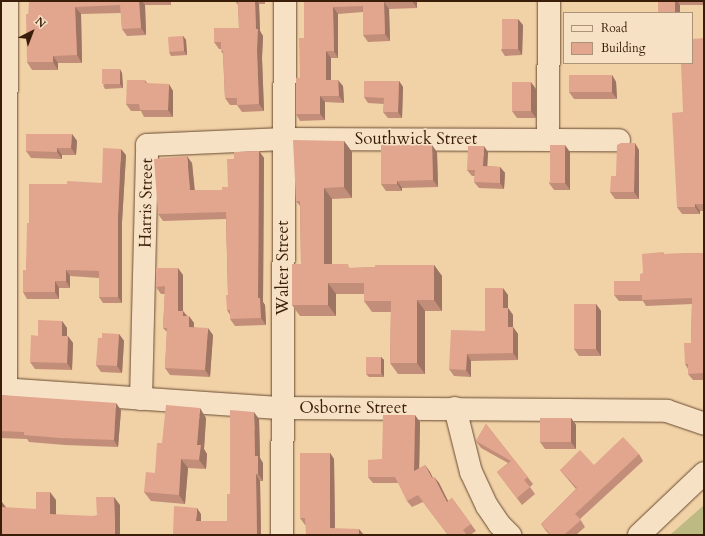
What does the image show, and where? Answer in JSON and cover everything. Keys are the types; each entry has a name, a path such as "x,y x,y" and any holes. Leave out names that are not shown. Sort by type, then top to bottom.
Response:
{"street":[{"path":"3,389 7,1"},
{"name":"Walter Street","path":"282,535 285,1"},
{"path":"548,139 549,1"},
{"name":"Southwick Street","path":"284,139 619,140"},
{"name":"Harris Street","path":"141,399 147,145 284,139"},
{"name":"Osborne Street","path":"3,389 282,408 455,408 667,411 704,424"},
{"path":"455,408 471,472 487,506 499,524 510,535"},
{"path":"639,535 704,473"}],"shaded area":[{"path":"704,505 704,535 670,535"}],"building":[{"path":"29,1 139,1 141,28 122,29 120,5 75,7 77,55 53,56 53,62 27,62 26,14 29,14"},
{"path":"238,1 255,1 256,29 258,29 257,51 259,104 237,105 237,98 225,98 223,51 221,51 221,42 214,42 214,28 239,28"},
{"path":"304,1 412,1 384,2 385,34 363,35 363,6 333,7 334,51 326,51 326,80 338,80 339,96 320,96 320,114 296,114 296,78 300,78 299,38 304,38"},
{"path":"658,1 675,1 675,12 658,12"},
{"path":"502,19 518,19 518,49 502,49"},
{"path":"183,36 184,51 169,52 168,37"},
{"path":"704,38 704,204 695,204 695,207 677,207 672,113 683,112 681,64 693,64 693,39"},
{"path":"102,69 120,69 120,84 102,84"},
{"path":"569,75 612,75 612,92 569,92"},
{"path":"127,80 145,80 145,83 169,84 168,110 140,110 139,104 126,104"},
{"path":"364,81 399,81 398,112 383,112 384,98 364,97"},
{"path":"512,82 531,82 531,111 512,111"},
{"path":"26,134 72,134 71,148 57,148 57,152 26,151"},
{"path":"293,140 344,141 344,187 324,188 324,264 348,264 349,268 375,267 375,265 434,265 434,300 417,300 417,363 390,363 391,301 364,301 364,283 328,283 328,305 292,305 292,264 301,264 300,201 296,201"},
{"path":"621,143 635,143 634,192 610,192 611,176 616,176 617,145"},
{"path":"381,145 432,145 433,180 397,181 397,184 381,184"},
{"path":"550,145 565,145 565,183 550,183"},
{"path":"468,146 484,146 483,166 500,167 500,183 474,182 475,170 467,170"},
{"path":"103,148 121,149 118,216 118,297 99,297 99,271 66,270 66,281 55,281 55,292 23,292 23,270 26,270 27,223 29,223 29,184 67,184 67,181 102,183"},
{"path":"259,151 258,298 260,298 261,318 230,319 230,310 227,310 226,295 228,295 226,212 158,214 154,159 187,156 190,190 222,190 222,187 228,187 227,159 234,159 234,152"},
{"path":"663,252 663,254 704,253 704,373 688,374 688,364 685,364 684,343 691,343 692,298 642,300 642,295 614,295 614,281 640,281 640,274 643,273 642,254"},
{"path":"156,268 178,268 178,311 183,311 183,316 189,316 189,327 208,328 205,370 165,368 167,328 163,328 165,286 156,287"},
{"path":"485,288 503,288 503,308 508,308 508,327 513,327 513,353 467,354 466,370 449,369 451,330 485,331"},
{"path":"574,304 596,304 596,349 574,349"},
{"path":"38,320 62,321 62,336 68,336 67,363 30,362 31,335 38,336"},
{"path":"102,333 119,334 117,366 96,365 98,338 102,338"},
{"path":"366,357 381,357 381,374 366,374"},
{"path":"1,395 116,403 114,440 60,438 24,435 24,432 1,431"},
{"path":"166,405 200,408 197,445 201,445 199,460 181,459 179,495 144,492 146,472 155,473 157,443 162,443"},
{"path":"230,410 254,412 255,456 258,456 258,474 256,474 257,535 173,535 174,506 197,508 196,521 227,521 227,494 230,494"},
{"path":"383,415 415,415 414,471 425,465 432,478 434,477 447,502 452,498 471,524 463,530 467,535 448,535 418,495 407,501 395,477 368,477 368,460 382,459"},
{"path":"540,418 571,418 571,442 540,442"},
{"path":"486,424 528,477 524,480 530,487 517,498 497,472 511,461 476,441"},
{"path":"623,437 639,454 575,514 581,520 564,535 551,535 541,524 577,488 560,470 580,450 594,465"},
{"path":"300,453 330,453 330,528 359,529 359,535 306,535 305,518 300,518"},
{"path":"36,492 50,492 50,514 97,515 96,497 114,497 115,535 1,535 1,502 2,507 36,509"}]}
